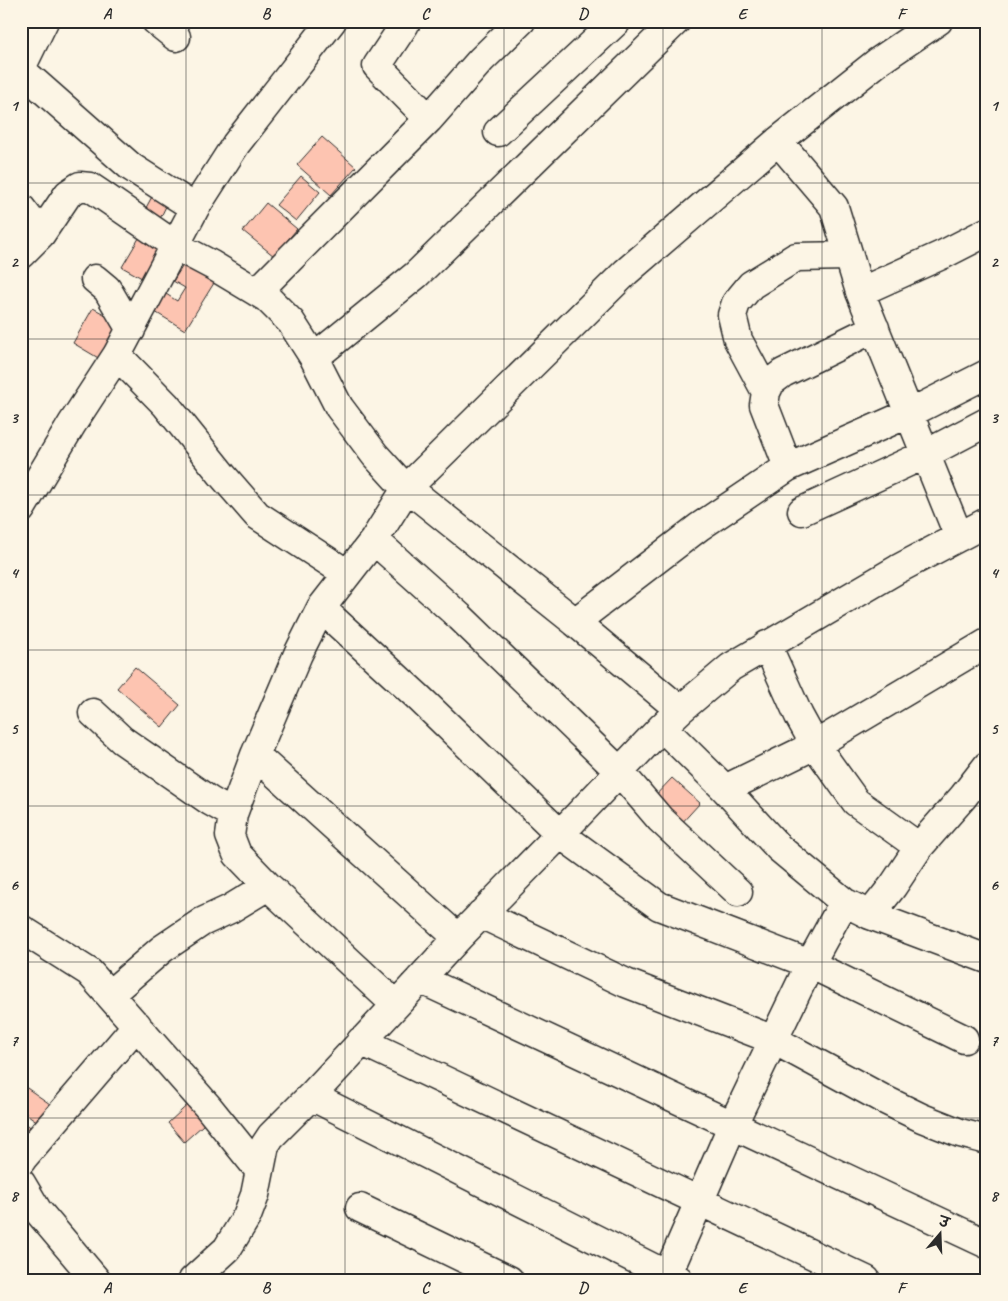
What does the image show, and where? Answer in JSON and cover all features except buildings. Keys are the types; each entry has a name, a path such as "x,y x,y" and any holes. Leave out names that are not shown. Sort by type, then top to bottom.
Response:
{"street":[{"path":"44,21 21,69 131,166 195,208"},
{"path":"404,21 405,24 377,66 429,119"},
{"path":"257,292 429,119 481,60 521,21"},
{"path":"498,132 617,21"},
{"path":"314,358 416,275 676,21"},
{"path":"21,510 72,424 117,355 195,208 236,144 330,22"},
{"path":"396,1005 268,886 237,854 230,836 233,814 256,755 298,654 321,608 346,573 374,540 406,489 626,272 778,141 923,26"},
{"path":"778,141 834,207 860,292 959,537"},
{"path":"21,254 41,234 68,194 80,186 90,187 136,216 176,246 267,298 291,322 314,358 339,407 375,455 406,489 415,494 575,622 671,718 725,790 779,848 844,902 870,915 987,959"},
{"path":"21,208 41,234"},
{"path":"860,292 944,254 987,232"},
{"path":"766,392 738,340 732,315 736,303 751,285 796,257 849,256"},
{"path":"95,279 107,289 130,330"},
{"path":"788,467 764,405 766,392 771,382 783,373 875,328"},
{"path":"117,355 166,405 257,515 346,573"},
{"path":"575,622 699,527 788,467 910,413 987,374"},
{"path":"802,511 926,454 987,422"},
{"path":"198,1278 227,1249 247,1216 255,1195 265,1145 271,1136 311,1096 458,938 671,718 731,667 898,569 987,522"},
{"path":"374,540 460,618 619,771 660,819 738,892"},
{"path":"321,608 417,696 560,834 659,906 810,964 964,1039"},
{"path":"725,790 815,745 987,643"},
{"path":"767,645 815,745 856,802 919,847"},
{"path":"93,713 122,740 210,801 233,814"},
{"path":"256,755 458,938"},
{"path":"870,915 893,886 919,847 963,797 987,766"},
{"path":"110,994 162,949 202,922 230,909 268,886"},
{"path":"311,1096 670,1278 733,1124 810,964 844,902"},
{"path":"481,914 626,983 774,1040 892,1103 960,1133 987,1140"},
{"path":"21,929 89,972 209,1108 259,1170"},
{"path":"420,980 733,1124 987,1244"},
{"path":"21,1161 137,1025"},
{"path":"361,1041 866,1280"},
{"path":"21,1183 37,1210 96,1280"},
{"path":"360,1208 509,1280"}]}
